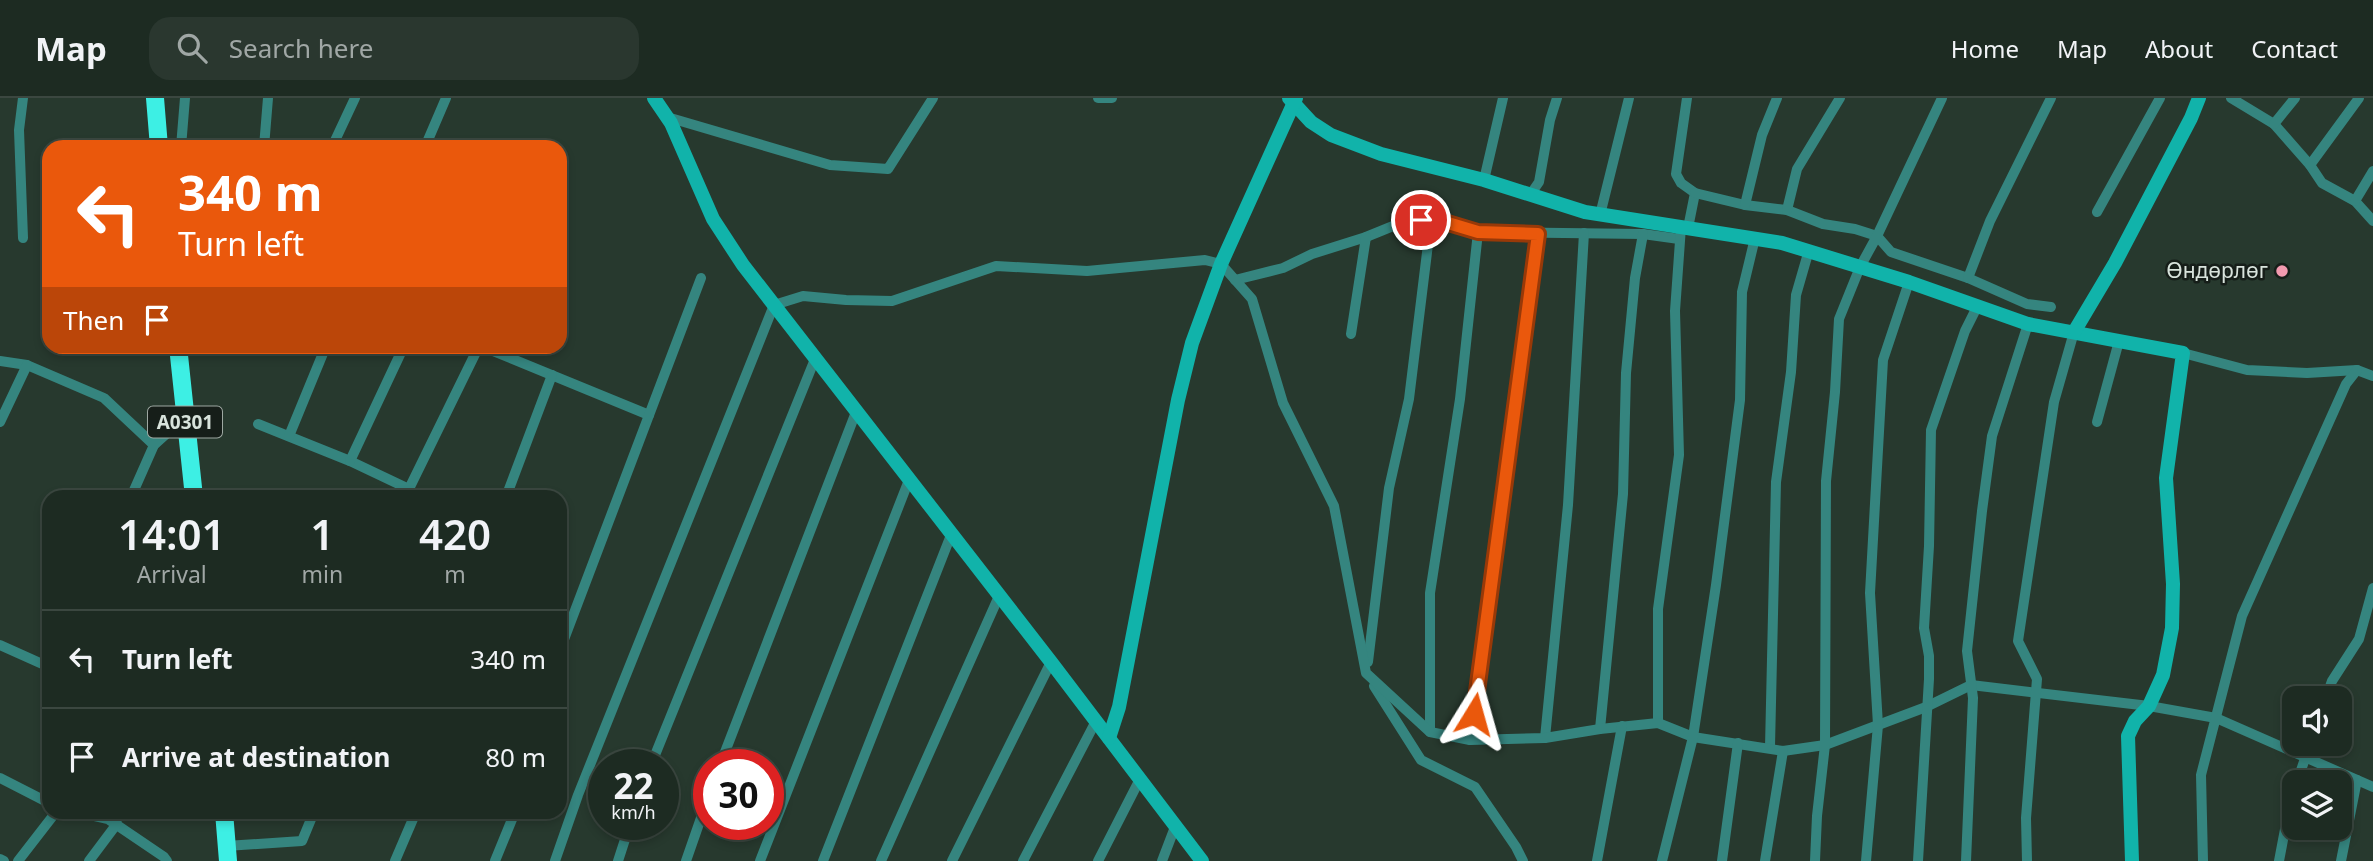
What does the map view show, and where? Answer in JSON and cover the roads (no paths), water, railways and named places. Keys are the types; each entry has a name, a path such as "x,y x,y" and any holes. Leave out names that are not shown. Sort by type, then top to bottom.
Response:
{"highway":[{"path":"155,98 158,140"},
{"name":"A0301","path":"179,354 193,490"},
{"path":"224,819 227,854"}],"street":[{"path":"23,98 19,130 23,238"},
{"path":"182,140 185,98"},
{"path":"265,140 268,98"},
{"path":"335,140 355,98"},
{"path":"428,140 446,98"},
{"path":"654,98 667,117 713,219 743,265 1202,861"},
{"path":"667,117 830,165 888,169 933,98"},
{"path":"1098,98 1112,98"},
{"path":"1483,180 1503,98"},
{"path":"1530,195 1539,182 1549,120 1557,98"},
{"path":"1600,215 1629,98"},
{"path":"1687,98 1676,174 1681,183 1695,193 1745,205 1787,210 1824,224 1877,236 1891,252 1968,278 2027,304 2051,307"},
{"path":"1745,205 1762,135 1777,98"},
{"path":"1787,210 1797,169 1840,98"},
{"path":"1815,861 1816,816 1825,745 1826,481 1839,319 1860,267 1941,98"},
{"path":"1968,278 1990,221 2051,98"},
{"path":"2097,212 2160,98"},
{"path":"2027,861 2026,818 2036,679 2018,641 2054,402 2074,332 2115,263 2199,98"},
{"path":"2231,98 2274,124 2322,183 2355,201 2373,221"},
{"path":"2274,124 2295,98"},
{"path":"2309,165 2359,98"},
{"path":"1109,738 1119,707 1178,400 1192,343 1221,264 1293,100 1311,122 1331,135 1381,154 1483,180 1600,215 1683,231 1755,237 1809,250 2028,324 2183,353 2248,370 2307,373 2357,370 2373,376"},
{"path":"2355,201 2373,170"},
{"path":"1658,723 1658,609 1679,455 1675,311 1683,231 1695,193"},
{"path":"1235,280 1283,268 1312,254 1398,224 1431,220 1478,232 1643,234 1683,231"},
{"path":"1367,673 1388,488 1409,399 1431,220"},
{"path":"1430,732 1430,593 1460,399 1478,232"},
{"path":"1545,738 1568,505 1584,233"},
{"path":"1470,740 1538,234"},
{"path":"1600,729 1623,494 1626,373 1635,278 1643,234"},
{"path":"1351,334 1366,237"},
{"path":"1662,861 1693,737 1716,584 1740,400 1742,292 1755,237"},
{"path":"1769,747 1776,482 1791,372 1796,295 1809,250"},
{"path":"774,305 803,296 892,301 996,266 1087,271 1205,260 1221,264 1252,299 1283,403 1334,506 1367,673 1421,760 1475,787 1523,861"},
{"path":"567,632 701,278"},
{"path":"1866,861 1878,725 1870,593 1883,360 1909,282"},
{"path":"555,861 578,795 774,305"},
{"path":"1918,861 1929,656 1924,628 1931,430 1965,331 1977,307"},
{"path":"1966,861 1973,698 1966,651 1982,511 1993,436 2028,324"},
{"path":"2097,422 2119,341"},
{"path":"2132,861 2128,736 2135,722 2149,706 2163,675 2172,628 2173,584 2166,478 2183,353"},
{"path":"289,436 323,354"},
{"path":"350,461 400,354"},
{"path":"408,490 476,354"},
{"path":"507,354 552,376 649,415"},
{"path":"657,749 815,359"},
{"path":"0,361 27,365 104,398 153,445"},
{"path":"0,422 27,365"},
{"path":"2203,861 2201,775 2242,617 2346,384 2357,370"},
{"path":"509,490 552,376"},
{"path":"726,749 856,412"},
{"path":"134,490 153,445 185,417"},
{"path":"258,424 350,461 402,490"},
{"path":"760,861 909,480"},
{"path":"823,861 951,535"},
{"path":"2330,686 2359,639 2373,588"},
{"path":"881,861 999,596"},
{"path":"0,645 42,664"},
{"path":"952,861 1051,662"},
{"path":"1367,673 1430,732 1470,740 1545,738 1658,723 1693,737 1783,751 1825,745 1926,707 1971,685 2149,706 2216,718 2373,787"},
{"path":"1023,861 1096,721"},
{"path":"1597,861 1622,726"},
{"path":"1723,861 1738,743"},
{"path":"1765,861 1783,751"},
{"path":"2301,770 2305,757"},
{"path":"0,778 42,799"},
{"path":"1098,861 1140,779"},
{"path":"2341,861 2357,780"},
{"path":"19,861 51,819"},
{"path":"108,819 164,860"},
{"path":"89,861 116,825 117,819"},
{"path":"227,854 302,841 311,819"},
{"path":"395,861 413,819"},
{"path":"495,861 512,819"},
{"path":"1162,861 1175,827"},
{"path":"618,861 625,840"},
{"path":"686,861 693,840"},
{"path":"2279,861 2283,840"}],"place":[{"name":"Өндөрлөг","path":"2282,271"}]}
